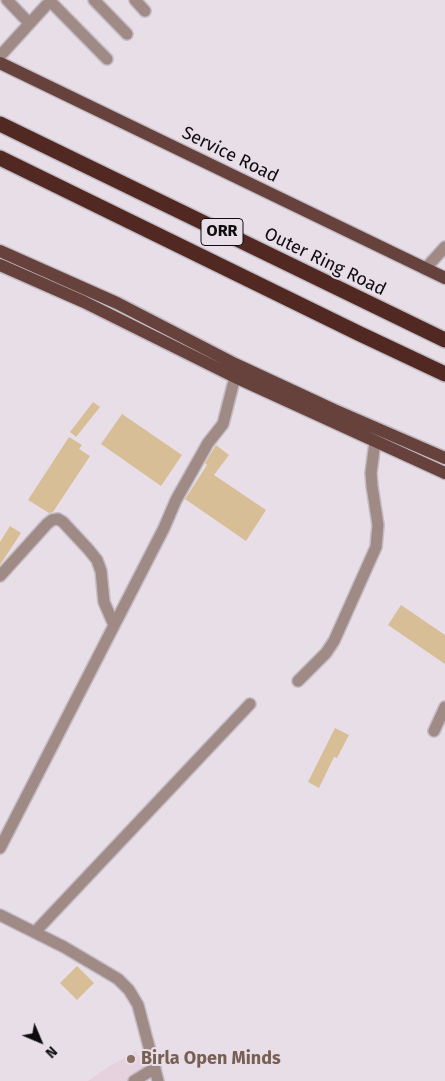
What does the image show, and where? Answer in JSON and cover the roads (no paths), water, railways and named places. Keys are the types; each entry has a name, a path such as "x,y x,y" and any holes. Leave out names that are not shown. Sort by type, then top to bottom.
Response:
{"highway":[{"name":"Outer Ring Road","path":"0,124 445,340"},
{"name":"ORR","path":"0,158 445,374"}],"main road":[{"name":"Service Road","path":"0,63 445,278"},
{"path":"0,251 116,303 243,368 445,458"},
{"path":"0,265 110,314 235,377 445,473"}],"street":[{"path":"7,0 29,23"},
{"path":"0,56 50,0 107,59"},
{"path":"94,0 127,34"},
{"path":"135,0 145,11"},
{"path":"425,269 445,247"},
{"path":"0,848 164,528 176,500 208,443 223,424 235,377"},
{"path":"298,681 326,653 334,641 376,547 378,524 371,473 375,442"},
{"path":"0,576 47,524 52,520 58,519 76,536 96,560 101,571 104,602 114,625"},
{"path":"35,932 250,704"},
{"path":"434,731 445,707"},
{"path":"0,916 35,932 106,972 129,990 138,1005 158,1081"},
{"path":"134,1081 155,1068"}],"place":[{"name":"Birla Open Minds","path":"131,1059"}]}
